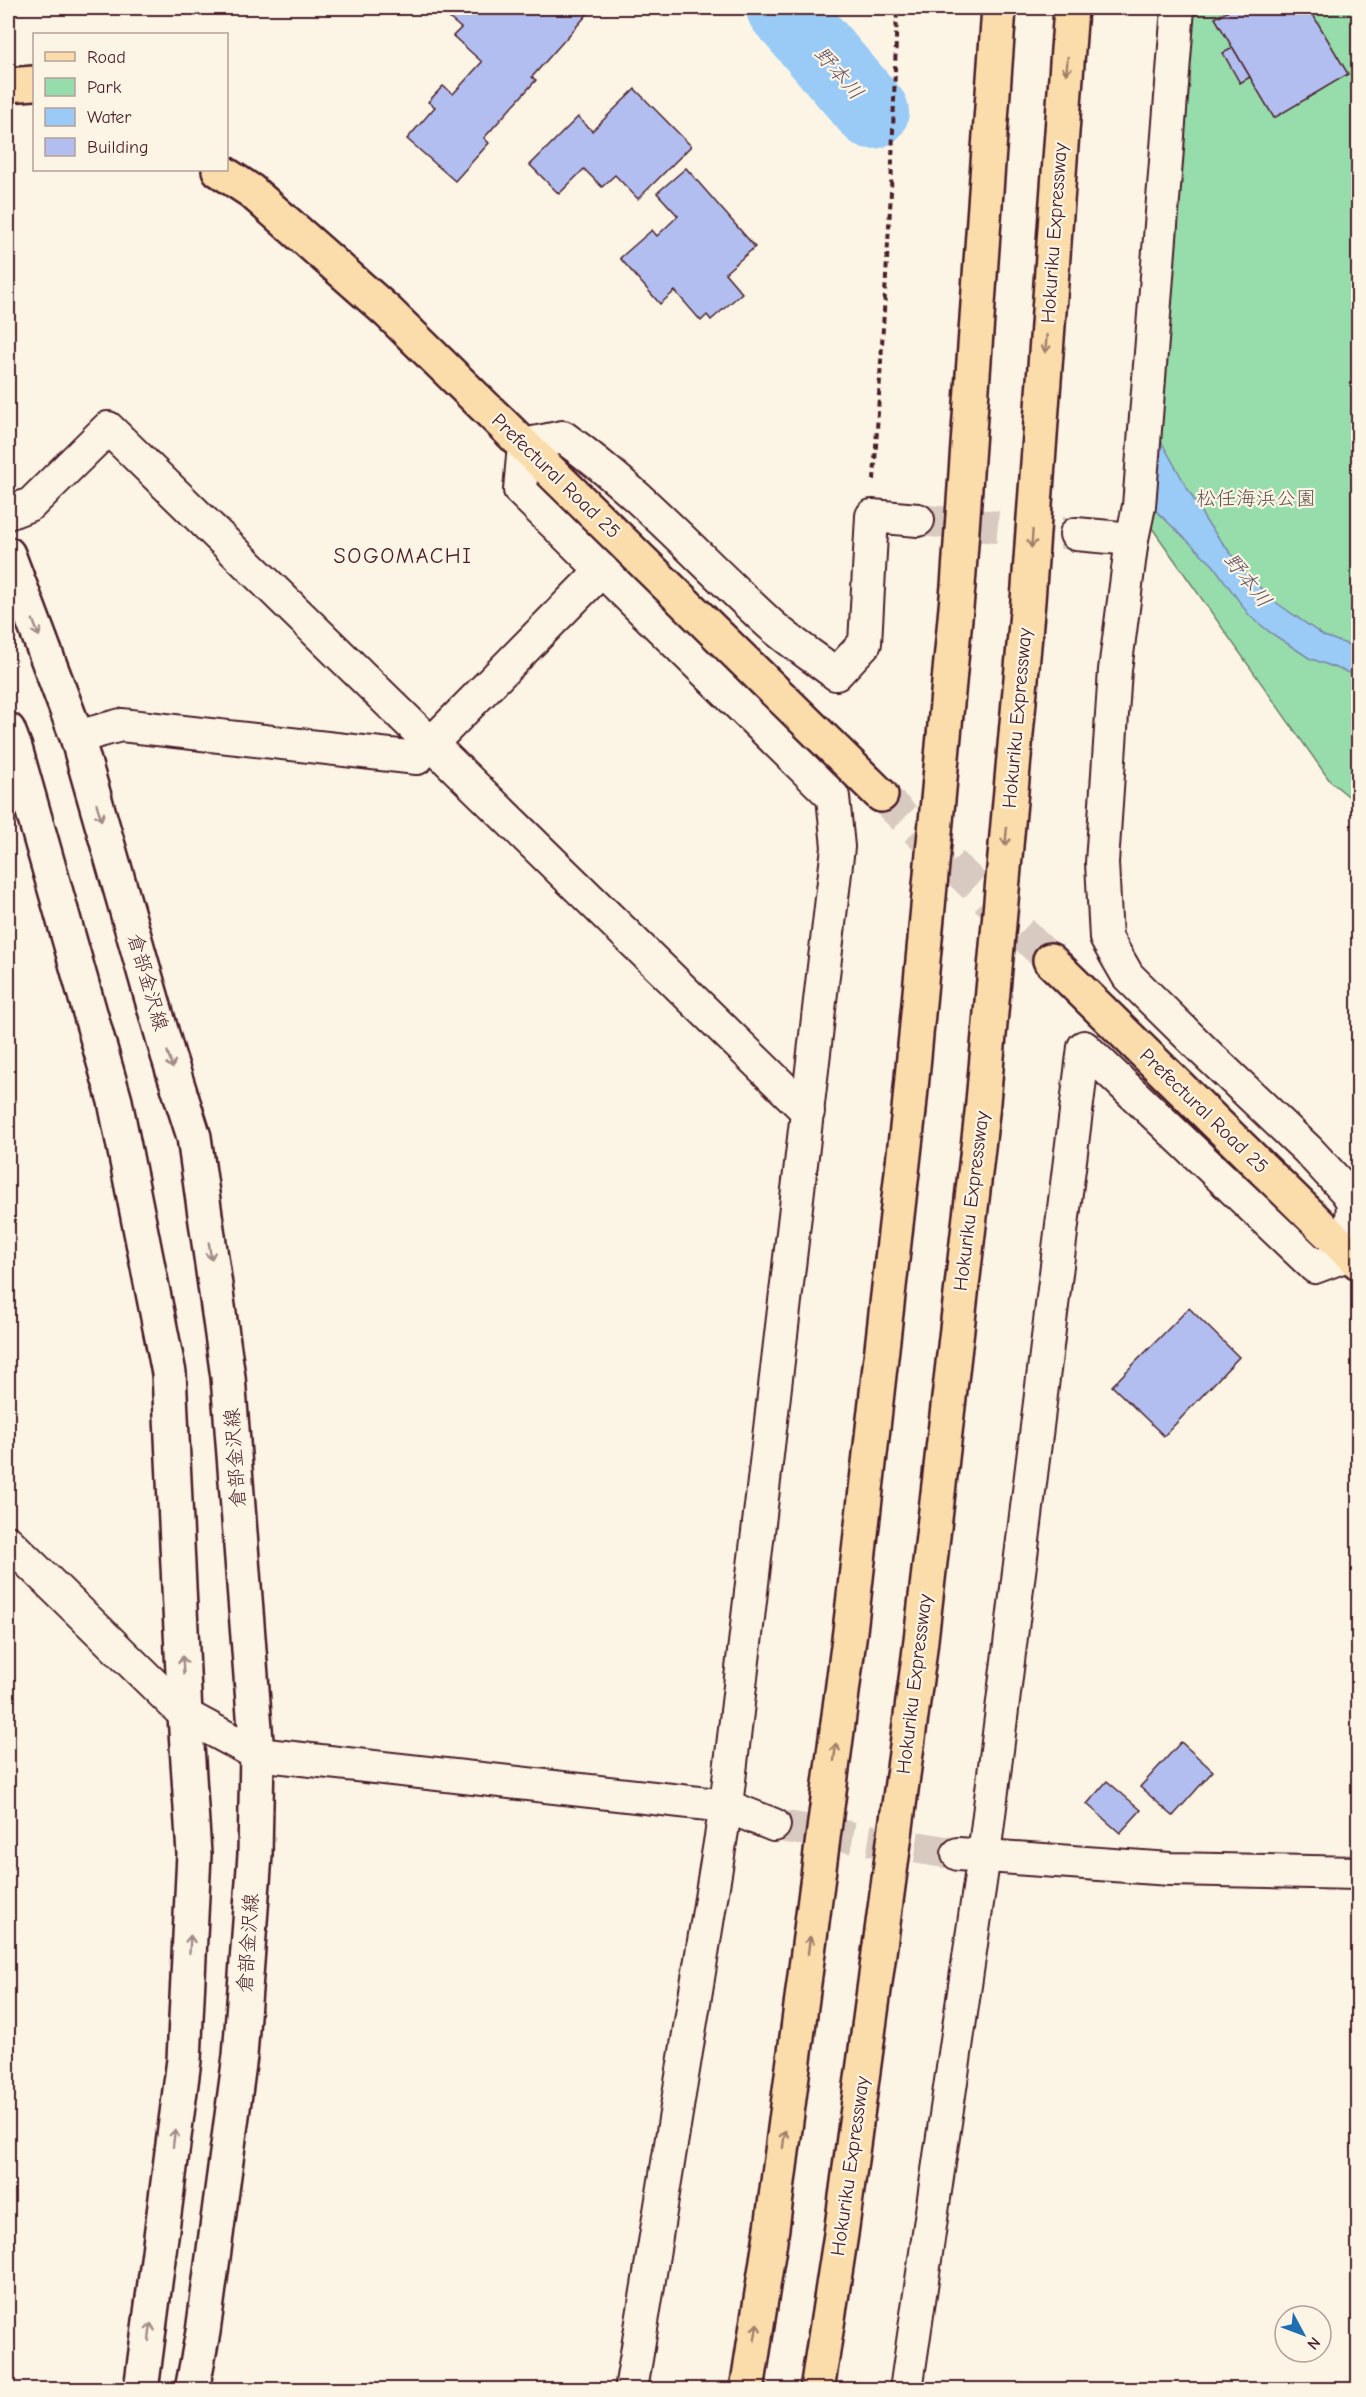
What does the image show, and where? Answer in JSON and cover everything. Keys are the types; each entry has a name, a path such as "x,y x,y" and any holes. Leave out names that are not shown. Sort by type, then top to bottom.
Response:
{"main road":[{"path":"747,2390 772,2228 850,1631 909,1110 958,586 999,8"},
{"name":"Hokuriku Expressway","path":"817,2390 919,1657 982,1113 1028,601 1071,8"},
{"path":"8,85 33,83"},
{"name":"Prefectural Road 25","path":"221,171 251,191 388,312 881,795"},
{"name":"倉部金沢線","path":"8,554 77,736 168,1055 194,1137 228,1377 257,1754 255,1855 240,2056 203,2332 192,2390"},
{"path":"8,730 115,1101 169,1373 194,1854 184,2060 141,2390"},
{"name":"Prefectural Road 25","path":"1050,960 1354,1258"}],"street":[{"path":"906,2390 971,1854 1084,1047 1315,1267 1354,1258 1353,1202 1346,1191 1308,1150 1128,976 1106,938 1102,863 1115,670 1132,539 1139,506 1178,8"},
{"path":"8,513 31,504 108,428 808,1112"},
{"path":"631,2390 726,1806 838,848 833,797 520,490 524,445 563,437 592,458 665,522 772,625 836,674 865,643 872,516 918,520"},
{"path":"1076,534 1132,539"},
{"path":"77,736 121,725 417,758 602,570"},
{"path":"8,1542 185,1715 257,1754 726,1806 774,1825"},
{"path":"971,1854 1170,1869 1359,1874"}],"path":[{"path":"872,516 891,192 897,8"}],"green space":[{"name":"松任海浜公園","path":"1185,8 1358,8 1358,804 1330,781 1152,528"}],"water":[{"name":"野本川","path":"1158,436 1206,521 1248,576 1274,601 1324,636 1358,648 1358,676 1309,658 1268,631 1249,615 1213,565 1153,508"}],"building":[{"path":"437,8 592,9 532,77 536,80 484,138 489,143 455,181 407,139 435,107 428,102 443,86 453,94 482,62 453,36 461,28"},
{"path":"1233,8 1309,8 1348,74 1274,118 1215,18"},
{"path":"1233,48 1250,77 1240,83 1223,53"},
{"path":"635,89 691,146 638,199 615,175 602,187 584,169 559,194 530,165 578,117 592,131"},
{"path":"686,168 755,247 725,273 742,293 711,320 707,315 701,321 675,291 660,304 620,258 652,230 657,236 678,216 657,193"},
{"path":"1189,1308 1239,1357 1164,1436 1112,1386"},
{"path":"1181,1742 1213,1771 1173,1816 1140,1787"},
{"path":"1107,1781 1141,1810 1120,1833 1087,1804"}],"waterway":[{"name":"野本川","path":"783,8 872,112"}],"tunnel":[{"path":"918,520 1076,534"},
{"path":"881,795 1050,960"},
{"path":"774,1825 958,1854"}],"district":[{"name":"SOGOMACHI","path":"403,556"}]}
